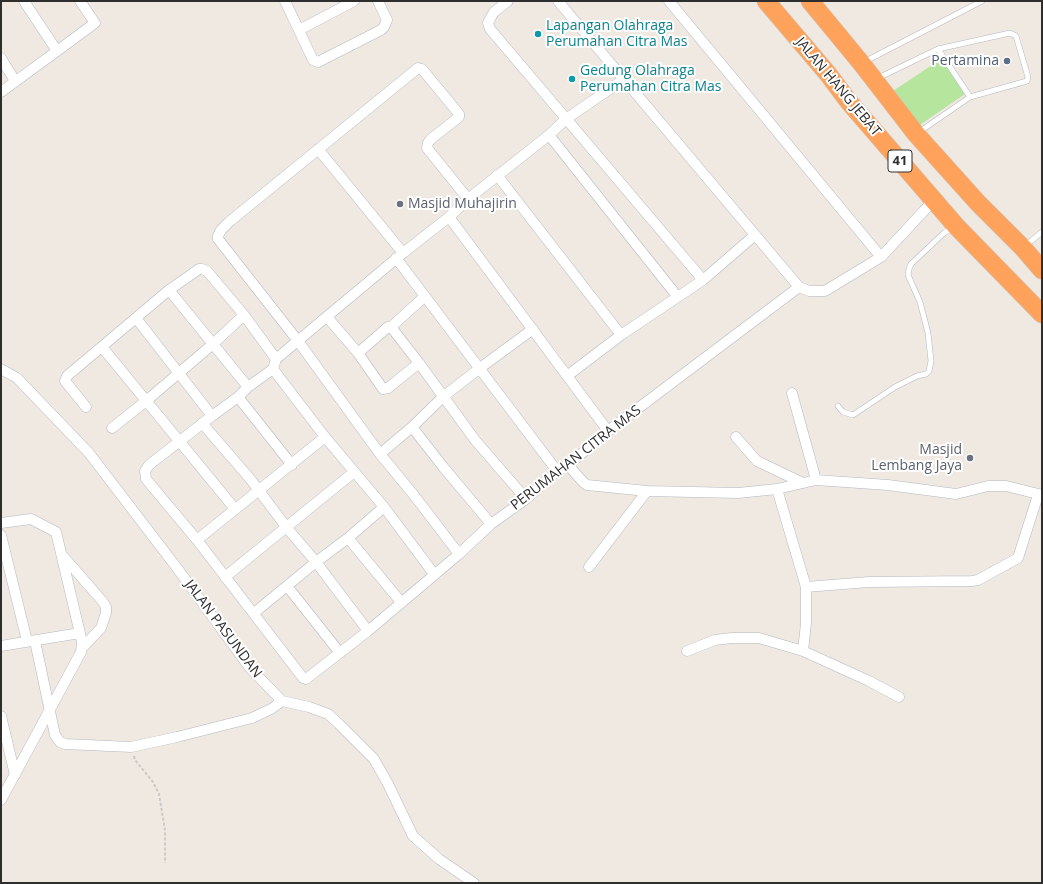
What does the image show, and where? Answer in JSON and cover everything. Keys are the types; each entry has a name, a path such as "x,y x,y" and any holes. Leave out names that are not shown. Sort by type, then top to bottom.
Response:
{"highway":[{"name":"JALAN HANG JEBAT","path":"766,1 828,74 849,102 956,226 1042,314"},
{"path":"810,1 862,64 916,134 978,203 1023,248 1042,270"}],"street":[{"path":"24,1 57,51"},
{"path":"1,92 95,23 80,1"},
{"path":"285,1 313,60 320,62 384,27 387,20 378,1"},
{"path":"299,30 354,1"},
{"path":"508,1 494,12 488,23 490,28 703,280"},
{"path":"558,1 799,288 825,291 881,257 934,200"},
{"path":"669,1 881,257"},
{"path":"1,58 15,81"},
{"path":"459,554 380,454 298,341 218,240 218,236 221,230 229,222 418,68 421,68 460,115 431,139 427,148 468,199"},
{"path":"384,507 254,614 197,540 146,479 145,471 148,465 238,397 298,341 399,255 449,217 468,199 549,135 566,119 623,80"},
{"path":"549,135 676,296"},
{"path":"318,149 399,255 424,297 480,368 557,471"},
{"path":"497,175 621,335"},
{"path":"449,217 608,431"},
{"path":"567,376 676,296 703,280 755,235"},
{"path":"86,407 65,381 67,376 169,290 197,270 202,269 207,271 244,315 274,364 325,438 384,507 434,574"},
{"name":"PERUMAHAN CITRA MAS","path":"254,614 306,680 368,632 401,602 459,554 491,524 526,499 557,471 568,465 608,431 799,288"},
{"path":"169,290 248,387"},
{"path":"358,353 388,327 392,328 424,297"},
{"path":"112,428 213,344 244,315"},
{"path":"327,317 358,353 384,389 388,388 419,362"},
{"path":"136,318 212,416"},
{"path":"392,328 419,362 475,440 526,499"},
{"path":"380,454 412,427 444,396 533,329"},
{"path":"102,347 235,509"},
{"name":"JALAN PASUNDAN","path":"1,369 17,378 89,452 177,568 250,668 282,701"},
{"path":"792,393 816,480"},
{"path":"238,397 292,465"},
{"path":"202,423 251,480 258,492 316,562 368,632"},
{"path":"412,427 491,524"},
{"path":"736,437 757,461 803,483"},
{"path":"197,540 325,438"},
{"path":"568,465 583,482 588,485 647,490 738,493 777,489 816,480 888,485 956,494 988,486 1006,486 1040,495 1018,558 978,580 869,582 806,587"},
{"path":"225,577 354,472"},
{"path":"777,489 806,587 804,651"},
{"path":"589,567 647,490"},
{"path":"1,523 31,519 56,532 80,633 82,648"},
{"path":"1,534 50,710 55,735 60,742 65,744 131,747 177,738 252,718 271,709 282,701 309,707 328,714 374,759 413,836 439,859 474,883"},
{"path":"348,538 401,602"},
{"path":"1,800 82,648 101,628 106,613 106,607 103,602 61,554"},
{"path":"287,586 340,654"},
{"path":"1,646 80,633"},
{"path":"687,651 715,640 732,638 759,638 804,651 869,681 899,697"},
{"path":"1,716 15,774"}],"lane":[{"path":"862,64 982,1"},
{"path":"874,80 938,49 1010,33 1015,34 1028,77 1027,81 970,97 916,134"},
{"path":"938,49 970,97"},
{"path":"838,406 843,412 853,415 894,387 917,376 926,374 929,371 931,361 928,333 920,302 908,275 909,269 911,264 944,233 956,226"},
{"path":"1023,248 1042,232"}],"path":[{"path":"131,747 135,760 153,782 159,794 165,830 165,863"}],"green space":[{"path":"944,57 968,92 917,127 893,91"}],"place":[{"name":"Lapangan Olahraga Perumahan Citra Mas","path":"538,34"},
{"name":"Pertamina","path":"1007,61"},
{"name":"Gedung Olahraga Perumahan Citra Mas","path":"572,79"},
{"name":"Masjid Muhajirin","path":"400,204"},
{"name":"Masjid Lembang Jaya","path":"970,458"}]}
